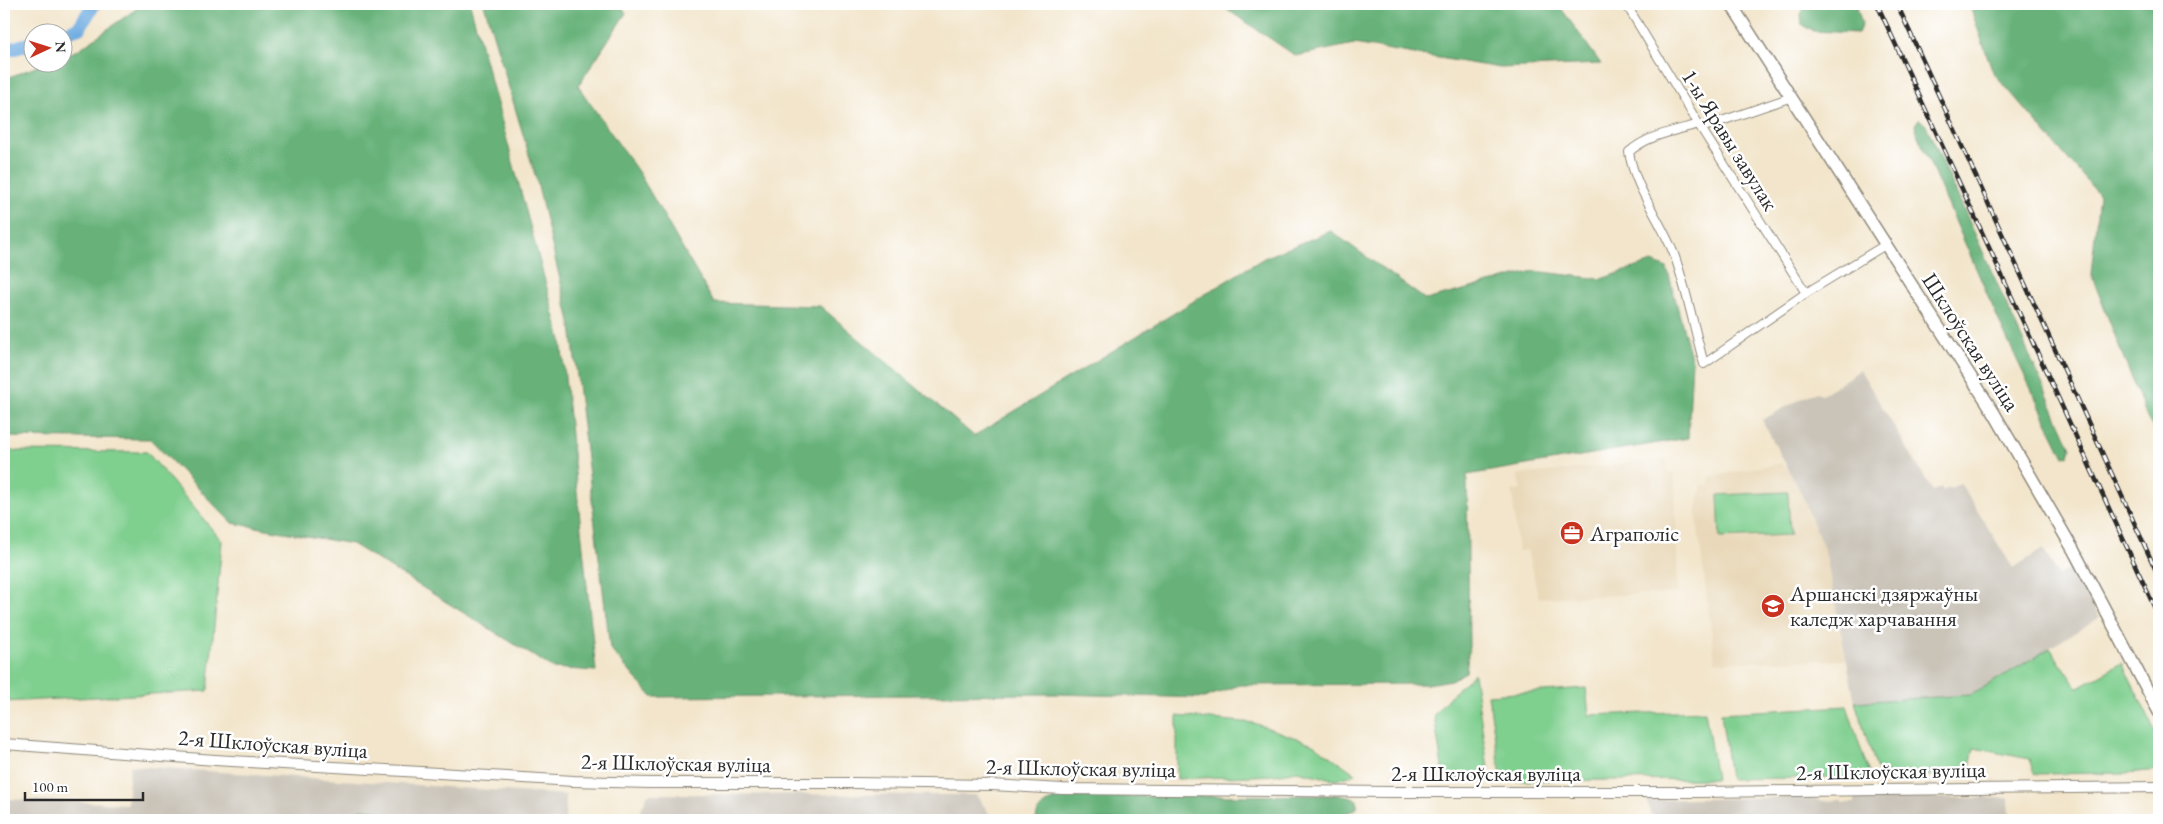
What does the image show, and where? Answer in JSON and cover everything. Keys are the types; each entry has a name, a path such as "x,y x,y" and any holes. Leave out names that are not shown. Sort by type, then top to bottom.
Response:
{"main road":[{"name":"Шклоўская вуліца","path":"1731,4 1999,422 2110,616 2159,712"}],"street":[{"name":"1-ы Яравы завулак","path":"1626,4 1700,126 1806,293"},
{"path":"1792,97 1700,126 1653,138 1638,144 1629,152 1631,166 1675,256 1704,364 1806,293 1885,245"},
{"name":"2-я Шклоўская вуліца","path":"4,744 214,760 630,782 991,784 1062,790 1373,792 1698,792 2159,787"}],"shaded area":[{"path":"1860,370 1933,491 1941,487 1943,491 1949,487 1950,489 1960,483 2013,568 2043,549 2058,575 2071,568 2099,618 1971,695 1855,702 1825,551 1800,491 1762,420 1806,396 1815,393 1822,395"},
{"path":"1667,459 1668,473 1675,475 1678,593 1539,598 1527,550 1518,551 1512,491 1521,490 1517,475"},
{"name":"Аршанскі дзяржаўны каледж харчавання","path":"1781,463 1788,470 1800,491 1826,551 1848,660 1715,662 1696,513 1702,485 1709,485 1709,477"},
{"path":"130,766 566,795 565,820 4,820 4,799 127,804"},
{"path":"648,794 976,795 994,820 636,820"},
{"path":"1807,797 1822,801 1842,800 1842,803 1855,803 1855,798 2008,798 2009,820 1654,820 1646,800"}],"green space":[{"path":"143,4 470,4 561,340 596,671 553,668 352,544 232,523 150,439 4,437 4,79 22,72 72,72 72,52"},
{"path":"484,4 619,4 626,13 578,86 639,173 714,303 820,306 974,436 1264,258 1331,231 1426,300 1534,271 1601,279 1652,262 1667,268 1692,361 1688,438 1467,475 1469,646 1466,672 1451,680 1428,684 1240,685 1204,698 1055,694 652,697 610,649 571,326 536,178"},
{"path":"1219,4 1558,4 1601,64 1500,68 1354,44 1296,56"},
{"path":"1806,4 1856,4 1862,24 1858,33 1813,31 1802,25 1801,15"},
{"path":"1969,4 2159,4 2159,438 2147,418 2091,274 2099,195 1993,72"},
{"path":"1919,119 1926,125 2071,448 2069,456 2064,457 2006,337 1918,136 1915,125"},
{"path":"4,451 147,452 222,541 208,691 4,702"},
{"path":"1788,492 1790,535 1720,538 1718,495"},
{"path":"2050,648 2077,688 2122,663 2159,739 2159,770 2126,773 2034,774 2029,759 1974,748 1968,775 1879,776 1855,702 1971,695"},
{"path":"1474,674 1490,781 1444,780 1434,715 1450,696"},
{"path":"1586,688 1589,715 1705,711 1716,779 1502,781 1488,695"},
{"path":"1847,706 1870,777 1730,779 1721,713"},
{"path":"1177,716 1254,723 1313,744 1356,774 1336,780 1297,771 1275,775 1177,779"},
{"path":"1344,795 1357,800 1357,808 1334,820 1036,820 1042,806 1050,801 1065,797"},
{"path":"361,809 375,810 379,813 380,820 351,820"}],"waterway":[{"path":"72,30 79,28 94,4"},
{"path":"4,51 22,46"}],"railway":[{"path":"1877,4 2159,617"},
{"path":"1897,4 2159,577"}],"place":[{"name":"Аграполіс","path":"1572,533"},
{"name":"Аршанскі дзяржаўны каледж харчавання","path":"1773,606"}]}
